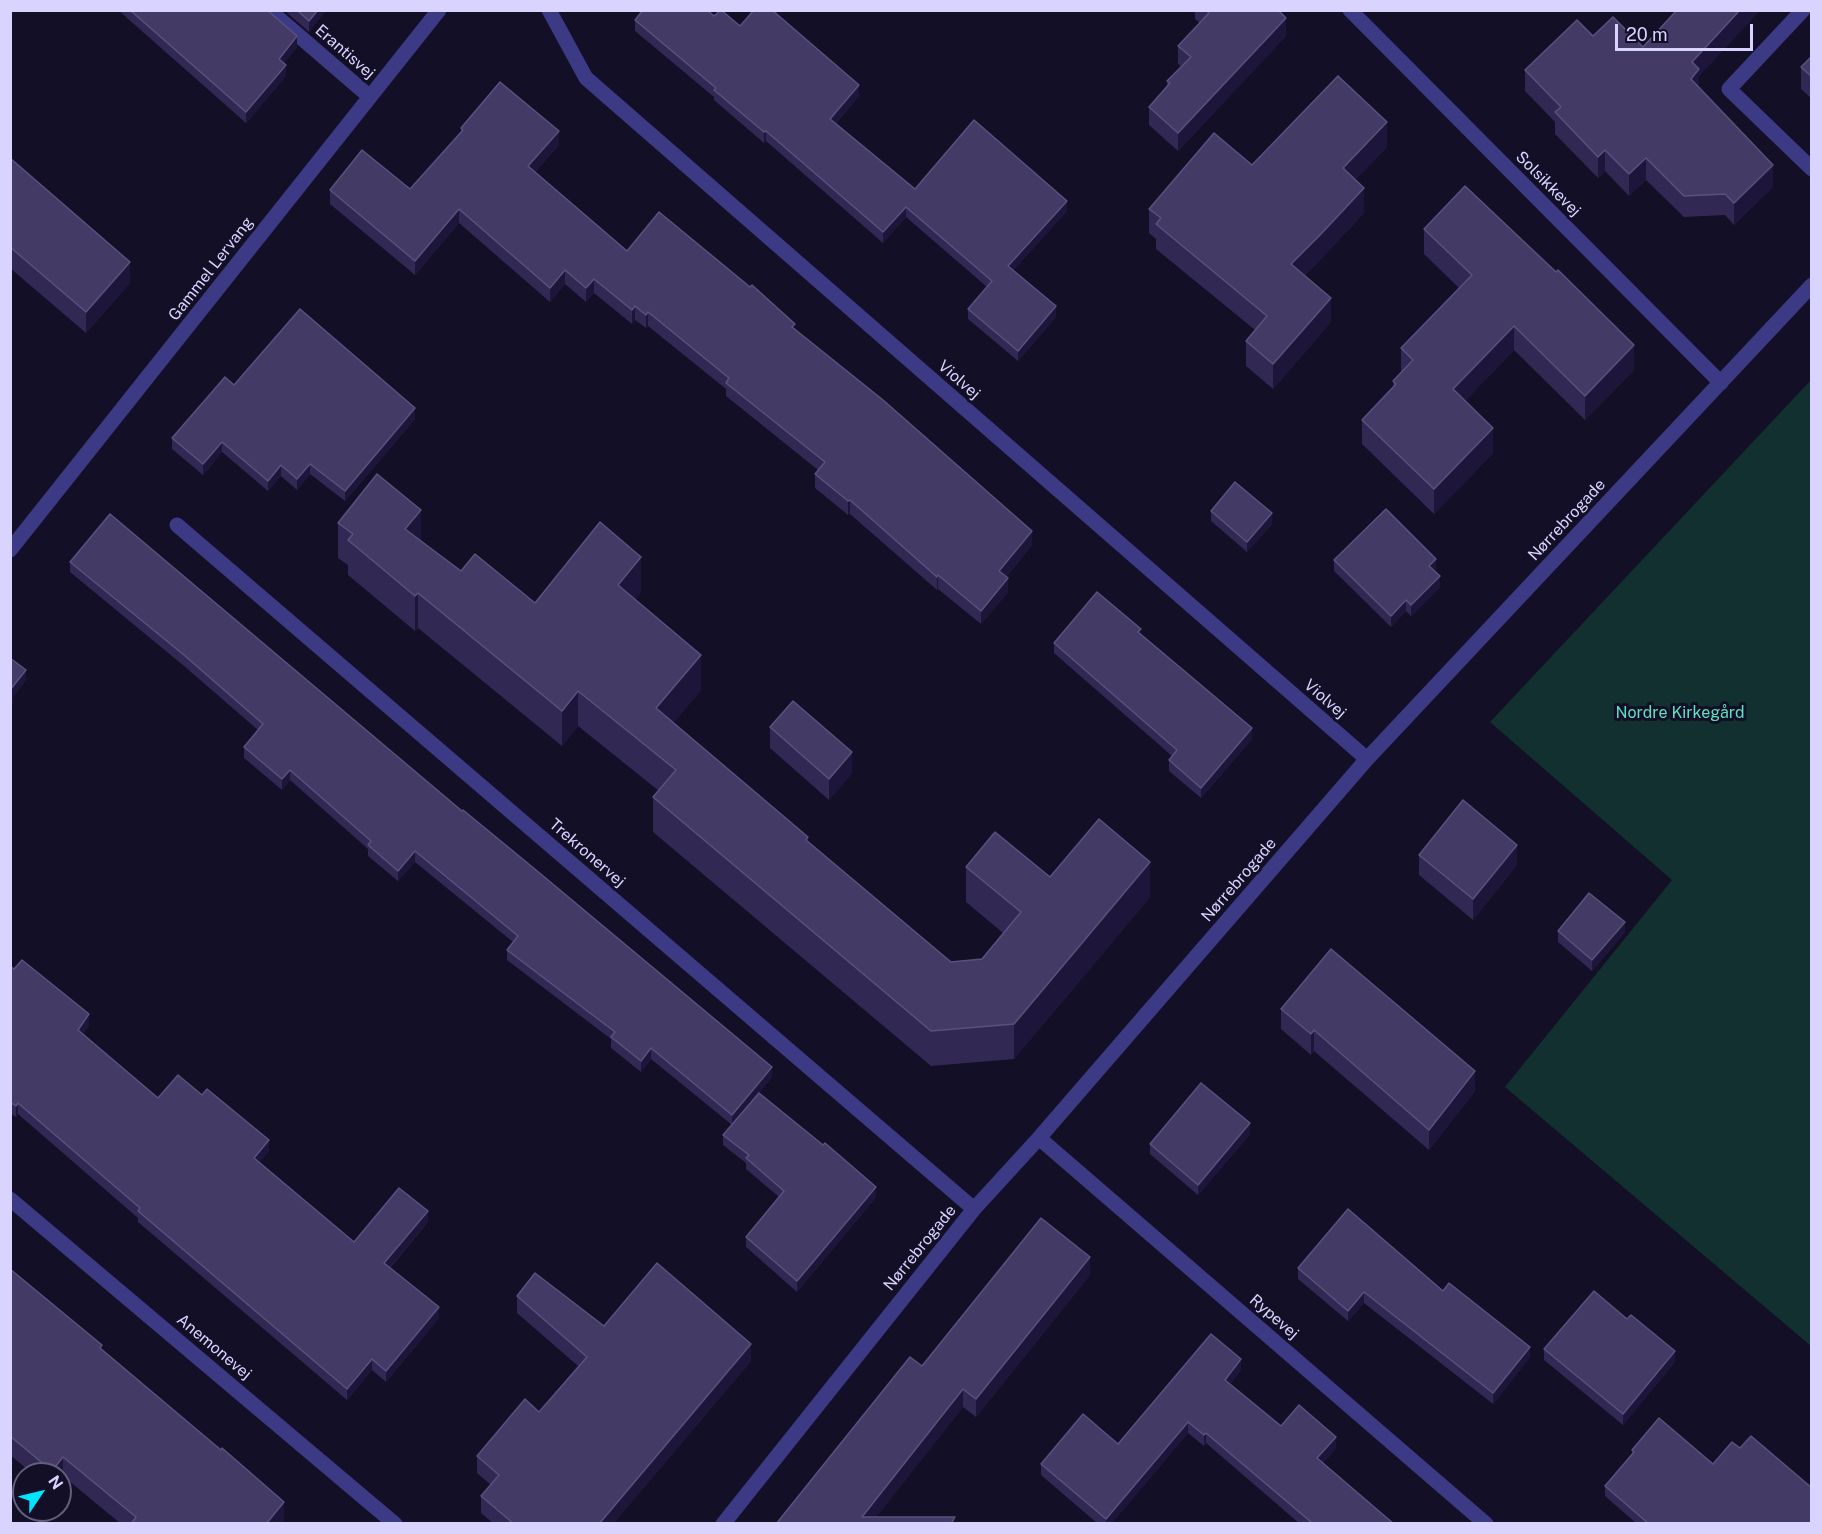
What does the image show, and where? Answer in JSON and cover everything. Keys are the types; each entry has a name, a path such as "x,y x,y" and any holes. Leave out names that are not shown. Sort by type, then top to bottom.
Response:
{"street":[{"name":"Erantisvej","path":"269,10 370,97"},
{"name":"Gammel Lervang","path":"10,550 439,10"},
{"name":"Violvej","path":"549,10 586,78 1367,759"},
{"name":"Solsikkevej","path":"1350,10 1721,384"},
{"path":"1803,10 1729,89 1812,169"},
{"name":"Nørrebrogade","path":"723,1524 974,1209 1039,1138 1367,759 1812,285"},
{"name":"Trekronervej","path":"177,525 974,1209"},
{"name":"Rypevej","path":"1039,1138 1486,1524"},
{"name":"Anemonevej","path":"10,1198 395,1524"}],"green space":[{"name":"Nordre Kirkegård","path":"1811,380 1811,1346 1505,1087 1672,880 1490,722"}],"building":[{"path":"130,10 267,10 297,36 279,59 286,65 246,112"},
{"path":"297,10 318,10 309,21"},
{"path":"643,10 707,10 714,16 721,10 740,26 754,10 772,10 859,85 830,119 915,189 974,120 1067,201 1008,266 1056,306 1018,351 968,309 992,281 906,207 883,232 766,131 764,132 714,90 716,88 635,20"},
{"path":"1206,10 1278,10 1286,18 1178,133 1149,107 1170,83 1167,81 1191,57 1178,46 1209,13"},
{"path":"1677,10 1740,10 1692,62 1699,69 1691,79 1773,165 1734,203 1725,194 1684,196 1646,158 1629,174 1605,150 1598,157 1555,112 1561,107 1525,70 1577,20 1593,36 1613,17 1643,47"},
{"path":"1812,56 1812,77 1801,67"},
{"path":"1338,76 1387,122 1343,168 1364,188 1291,264 1331,298 1273,364 1246,341 1267,316 1156,224 1161,218 1149,209 1214,133 1252,165"},
{"path":"500,82 559,131 528,166 627,251 659,212 750,287 752,285 795,324 792,327 883,400 1032,531 999,571 1008,578 981,611 938,575 937,577 850,500 848,501 815,474 825,462 726,383 729,378 648,312 646,315 635,306 632,310 594,279 586,288 565,270 550,288 459,209 415,261 330,190 362,150 410,189 463,130 461,128"},
{"path":"10,158 130,262 86,312 10,247"},
{"path":"1465,186 1556,272 1558,270 1634,345 1585,396 1514,326 1453,389 1493,428 1434,489 1362,420 1396,384 1393,381 1413,360 1401,348 1472,275 1424,229"},
{"path":"300,309 415,408 345,491 310,464 297,479 281,465 268,481 222,442 203,464 172,438 225,377 234,385"},
{"path":"377,474 421,510 405,529 461,571 475,554 535,603 600,522 641,557 618,585 701,655 656,708 808,837 806,840 951,962 982,959 1021,912 966,867 995,832 1050,877 1099,819 1150,862 1014,1024 931,1031 653,797 676,770 578,691 562,711 418,593 415,596 348,540 353,534 338,523"},
{"path":"1235,482 1272,513 1247,542 1211,511"},
{"path":"1386,509 1436,559 1429,566 1440,576 1411,605 1406,600 1391,616 1334,560"},
{"path":"110,514 462,811 772,1067 732,1115 651,1048 641,1061 611,1037 615,1032 507,950 518,936 415,851 398,871 368,845 371,841 290,770 282,779 244,747 263,724 184,655 70,562"},
{"path":"1097,592 1141,629 1138,632 1252,728 1201,788 1169,760 1177,750 1054,643"},
{"path":"10,658 26,670 10,690"},
{"path":"793,701 852,752 829,779 770,727"},
{"path":"1463,800 1517,845 1473,899 1419,855"},
{"path":"1589,893 1625,922 1592,960 1558,931"},
{"path":"1331,949 1475,1071 1429,1130 1314,1030 1311,1034 1281,1009"},
{"path":"22,960 89,1014 78,1030 158,1098 178,1075 202,1095 207,1089 269,1140 254,1158 354,1242 399,1188 428,1211 384,1263 439,1307 386,1371 372,1359 347,1389 138,1211 140,1208 18,1103 16,1106 10,1102 10,966 14,969"},
{"path":"1201,1083 1250,1123 1198,1185 1150,1144"},
{"path":"759,1093 823,1145 825,1143 876,1187 797,1281 746,1237 784,1191 746,1158 749,1155 723,1135"},
{"path":"1348,1209 1443,1291 1449,1283 1530,1347 1493,1393 1364,1292 1348,1311 1298,1268"},
{"path":"1041,1218 1090,1257 976,1399 963,1389 862,1517 955,1517 951,1524 776,1524 910,1357 922,1366"},
{"path":"657,1263 751,1344 599,1524 514,1524 481,1496 499,1475 477,1456 525,1399 539,1412 587,1357 517,1296 535,1273 604,1326"},
{"path":"10,1269 102,1345 100,1348 284,1502 266,1524 131,1524 136,1517 72,1464 72,1462 63,1457 59,1462 41,1462 10,1436"},
{"path":"1594,1291 1627,1319 1631,1315 1675,1351 1623,1414 1544,1349"},
{"path":"1211,1334 1241,1359 1225,1380 1281,1426 1299,1405 1336,1437 1317,1458 1394,1524 1309,1524 1311,1522 1206,1433 1204,1435 1188,1422 1106,1519 1041,1464 1083,1414 1118,1444"},
{"path":"1659,1418 1713,1464 1732,1442 1740,1448 1751,1436 1812,1488 1812,1524 1649,1524 1605,1486"}]}
